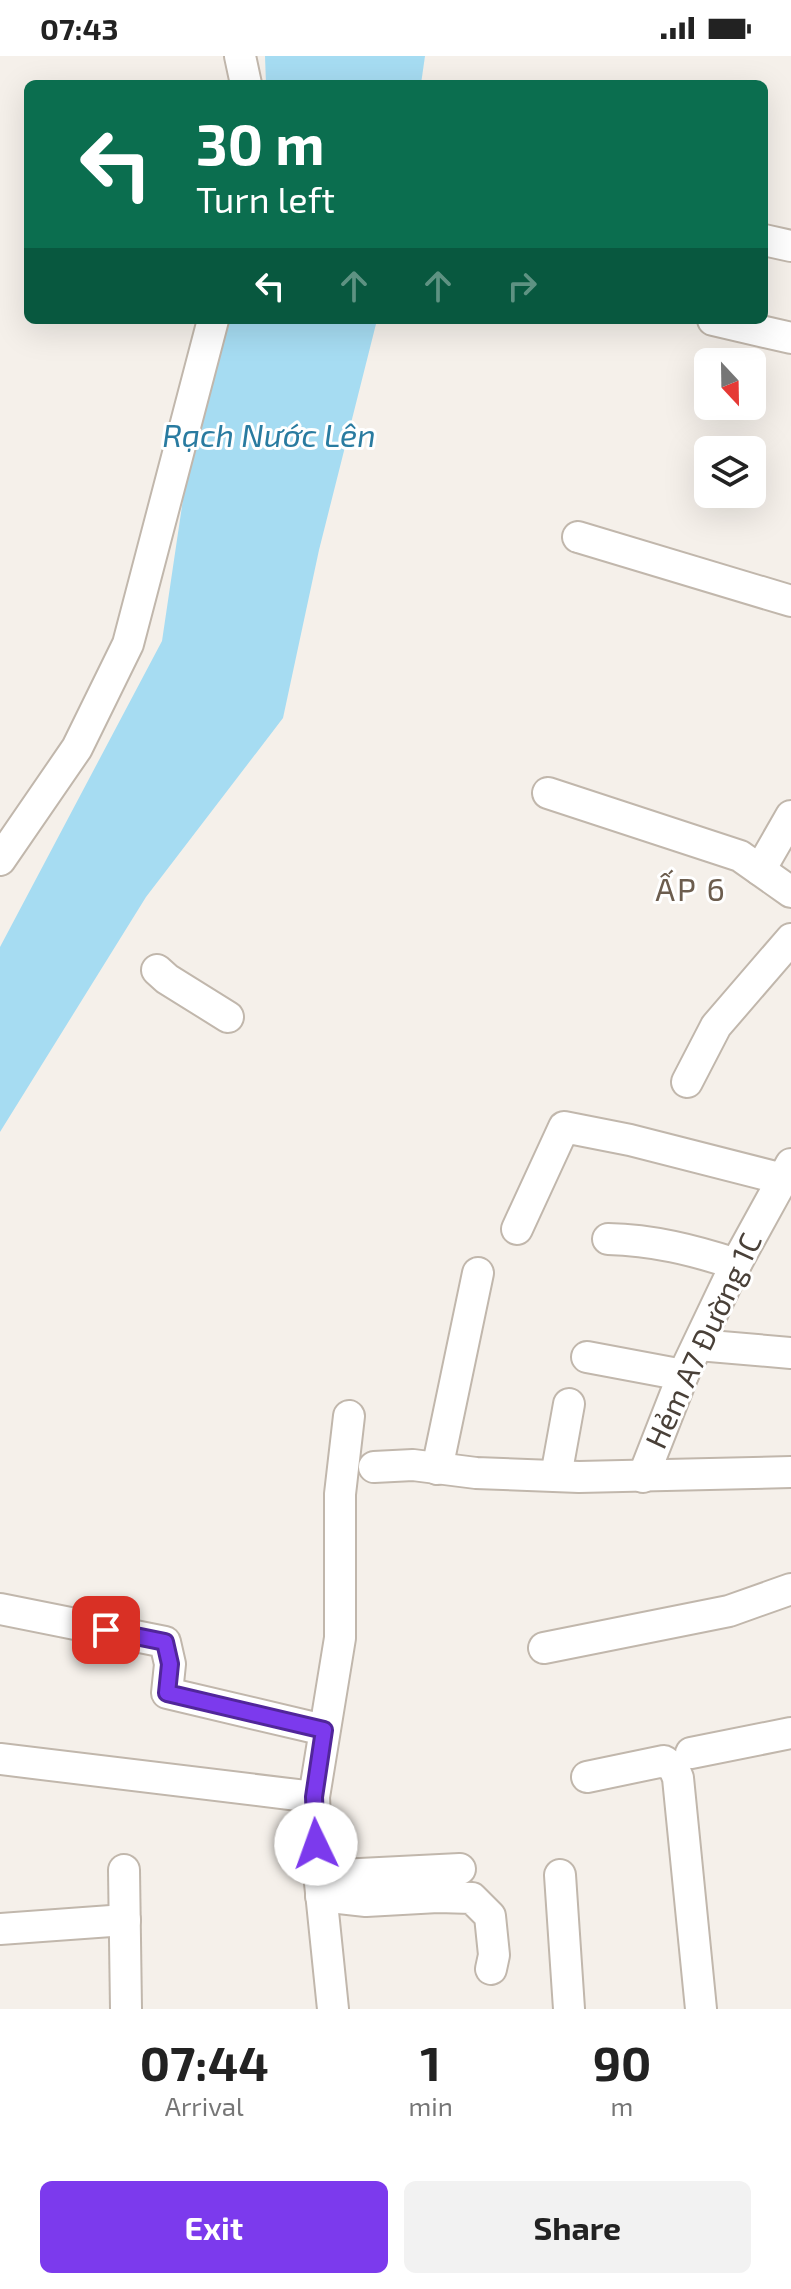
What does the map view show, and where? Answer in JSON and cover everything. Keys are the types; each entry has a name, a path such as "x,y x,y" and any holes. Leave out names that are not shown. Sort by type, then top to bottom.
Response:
{"street":[{"path":"240,56 245,80"},
{"path":"768,241 791,246"},
{"path":"0,860 77,748 128,644 212,324"},
{"path":"730,324 791,338"},
{"path":"578,537 791,601"},
{"path":"548,793 740,856 791,892"},
{"path":"760,870 791,816"},
{"path":"687,1082 716,1026 791,939"},
{"path":"162,974 218,1009"},
{"path":"517,1229 564,1127 787,1171"},
{"name":"Hẻm A7 Đường 1C","path":"643,1477 683,1375 736,1264 787,1171"},
{"path":"608,1239 643,1239 688,1248 736,1264"},
{"path":"437,1469 478,1273"},
{"path":"698,1345 791,1353"},
{"path":"587,1357 683,1375"},
{"path":"556,1476 569,1404"},
{"path":"333,2009 314,1797 340,1638 340,1506 349,1416"},
{"path":"374,1467 413,1465 476,1473 556,1476 643,1477 791,1472"},
{"path":"544,1648 729,1611 791,1589"},
{"path":"0,1609 165,1642 170,1664 167,1693 324,1730"},
{"path":"691,1753 791,1733"},
{"path":"0,1759 314,1797"},
{"path":"587,1777 664,1761 674,1768 678,1778 701,2009"},
{"path":"320,1886 460,1869"},
{"path":"124,1870 126,2009"},
{"path":"560,1875 569,2009"},
{"path":"320,1886 366,1901 472,1898 490,1916 494,1955 491,1969"},
{"path":"0,1929 125,1920"}],"water":[{"path":"265,56 425,56 422,80 266,80"},
{"name":"Rạch Nước Lên","path":"223,324 376,324 319,550 283,718 146,897 0,1132 0,947 162,641 194,425"}],"district":[{"name":"ẤP 6","path":"691,890"}],"route":[{"path":"106,1630 165,1642 170,1664 167,1693 324,1730 314,1797 316,1844"}]}
